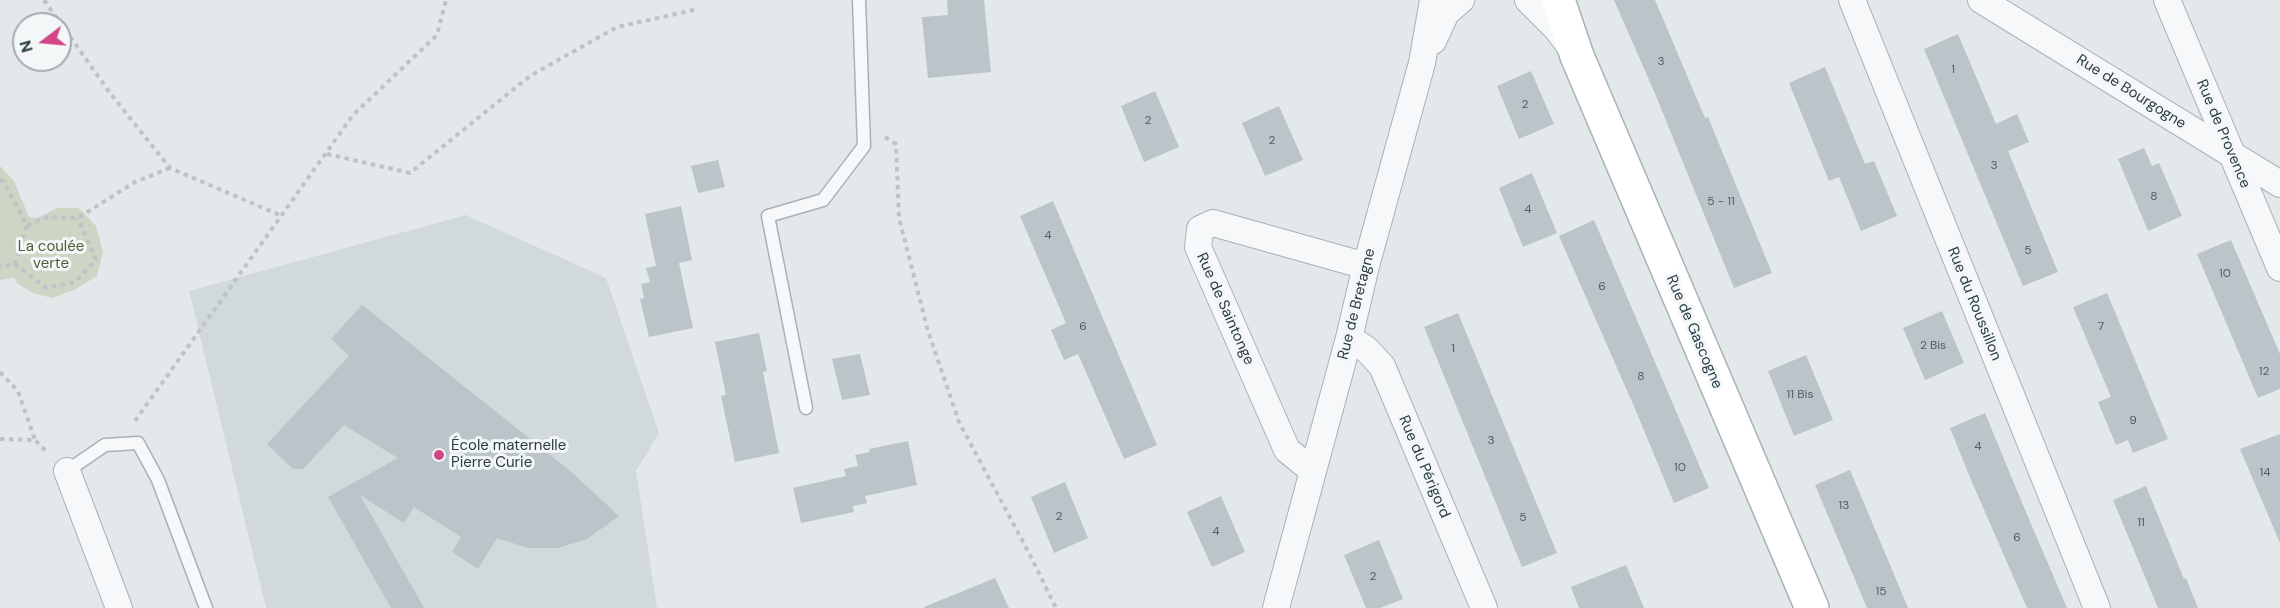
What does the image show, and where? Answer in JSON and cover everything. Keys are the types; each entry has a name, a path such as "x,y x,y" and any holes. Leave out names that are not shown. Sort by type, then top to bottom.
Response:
{"street":[{"name":"Rue de Bretagne","path":"1276,608 1422,63 1433,0"},
{"path":"1422,63 1446,13 1461,0"},
{"name":"Rue de Gascogne","path":"1528,0 1557,29 1576,56"},
{"name":"Rue de Gascogne","path":"1558,0 1576,56 1812,608"},
{"name":"Rue du Roussillon","path":"1852,0 2097,608"},
{"name":"Rue de Bourgogne","path":"1981,0 2280,184"},
{"name":"Rue de Provence","path":"2167,0 2280,268"},
{"name":"Rue de Saintonge","path":"1313,471 1287,450 1197,247 1200,229 1213,223 1366,266"},
{"name":"Rue du Périgord","path":"1349,338 1366,350 1382,366 1484,608"},
{"path":"67,471 119,608"}],"lane":[{"path":"806,408 768,216 823,200 864,146 860,0"},
{"path":"67,471 105,445 138,443 158,480 206,608"}],"path":[{"path":"44,0 110,93 170,168 282,216"},
{"path":"119,444 353,115 437,35 446,0"},
{"path":"327,154 410,173 530,76 617,27 698,9"},
{"path":"863,120 896,144 899,219 928,331 959,422 1056,608"},
{"path":"27,225 48,217 78,218 135,182 170,168"},
{"path":"0,180 3,181 27,225 15,264"},
{"path":"0,267 15,264 46,288 75,282 96,260 78,218"},
{"path":"0,372 18,391 35,440 67,471"},
{"path":"0,440 35,440"}],"shaded area":[{"path":"466,215 606,278 659,433 636,471 657,608 266,608 189,291"}],"green space":[{"name":"La coulée verte","path":"0,166 14,181 29,217 37,218 57,208 79,208 96,226 103,252 97,276 74,290 52,298 33,293 18,284 14,278 0,280"}],"building":[{"path":"947,0 984,0 991,72 928,78 922,17 948,15"},
{"path":"1614,0 1655,0 1705,118 1708,117 1772,273 1734,288 1656,96"},
{"path":"1958,34 1996,124 2017,114 2029,142 2008,151 2058,272 2023,286 1924,49"},
{"path":"1825,67 1865,164 1874,161 1897,216 1861,231 1839,177 1829,181 1789,83"},
{"path":"1531,71 1554,124 1519,139 1497,86"},
{"path":"1155,91 1179,147 1144,162 1121,106"},
{"path":"1279,106 1303,160 1265,176 1242,123"},
{"path":"2144,148 2152,166 2159,163 2182,216 2148,231 2118,159"},
{"path":"718,160 725,187 698,193 691,166"},
{"path":"1532,173 1557,233 1523,247 1499,188"},
{"path":"1053,201 1157,445 1124,459 1078,354 1064,360 1051,330 1066,323 1020,216"},
{"path":"681,206 692,260 679,263 693,328 649,337 640,299 644,298 641,284 650,282 646,268 656,266 645,214"},
{"path":"1594,220 1709,488 1674,503 1559,236"},
{"path":"2231,240 2280,354 2280,389 2258,398 2197,254"},
{"path":"2107,293 2168,439 2133,453 2128,440 2116,445 2098,402 2111,397 2073,307"},
{"path":"362,305 568,469 619,516 587,539 558,548 528,548 497,538 478,569 452,552 461,537 414,507 404,523 360,495 424,608 391,608 328,497 398,458 344,425 303,469 293,469 267,444 349,356 331,339"},
{"path":"1942,311 1964,363 1925,380 1903,328"},
{"path":"1458,313 1557,553 1522,567 1424,327"},
{"path":"759,333 767,371 763,372 779,453 735,462 721,396 726,395 715,342"},
{"path":"860,354 870,395 842,400 832,359"},
{"path":"1806,355 1833,420 1794,436 1768,371"},
{"path":"1985,413 2067,608 2027,608 1971,480 1950,428"},
{"path":"2280,434 2280,543 2240,449"},
{"path":"908,441 917,485 865,496 867,503 853,506 854,512 801,523 793,488 846,476 844,469 858,466 855,455 870,452 869,449"},
{"path":"1850,470 1908,608 1867,608 1815,485"},
{"path":"1065,482 1088,538 1054,553 1031,497"},
{"path":"2146,486 2198,608 2158,608 2113,500"},
{"path":"1221,496 1245,552 1212,567 1187,512"},
{"path":"1379,540 1403,599 1380,608 1366,608 1344,555"},
{"path":"1626,565 1644,608 1579,608 1571,587"},
{"path":"995,578 1009,608 924,608 924,607"}],"place":[{"name":"École maternelle Pierre Curie","path":"439,455"}]}
